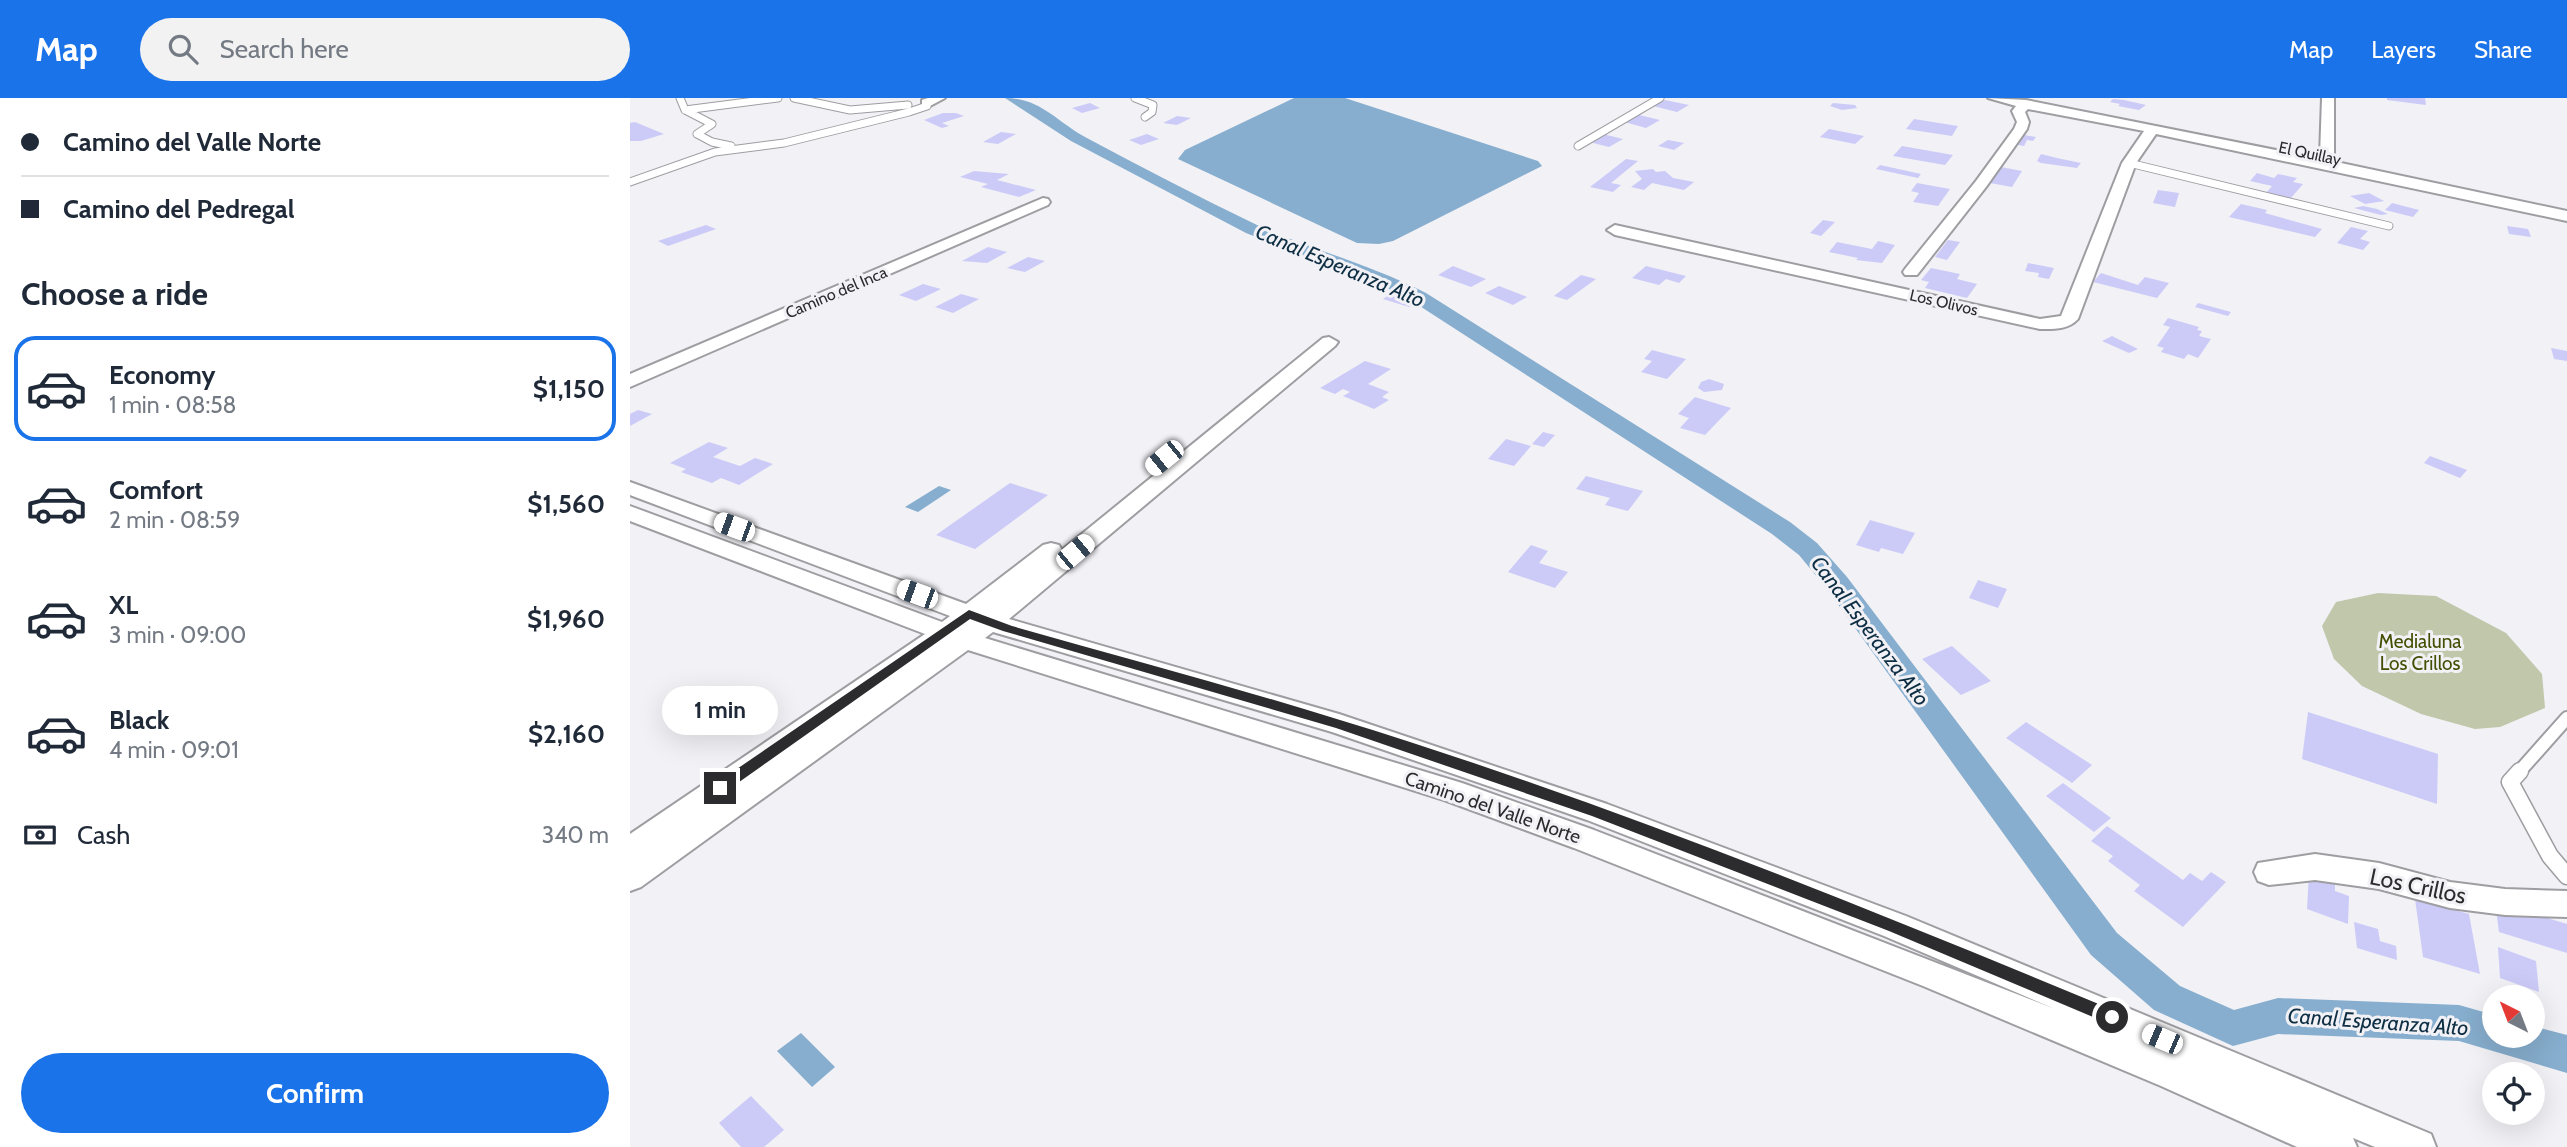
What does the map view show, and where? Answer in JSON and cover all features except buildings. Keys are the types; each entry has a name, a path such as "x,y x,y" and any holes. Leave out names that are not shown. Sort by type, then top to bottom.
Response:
{"street":[{"path":"1994,98 2567,216"},
{"name":"El Quillay","path":"2053,98 2567,207"},
{"path":"2327,156 2328,98"},
{"path":"1911,272 1981,184 2020,129 2023,122 2018,111 2026,104"},
{"name":"Los Olivos","path":"1615,230 2040,324 2058,324 2069,319 2129,163 2152,129"},
{"name":"Camino del Inca","path":"630,370 1037,200 630,381"},
{"path":"630,878 967,627 1319,340"},
{"name":"Camino del Valle Norte","path":"630,488 967,627 1339,724 1597,812 1895,926 2418,1147"},
{"name":"Camino del Valle Norte","path":"630,513 1452,791 1584,839 1935,976 2173,1074 2339,1147"},
{"path":"630,850 967,627"},
{"name":"Los Crillos","path":"2269,872 2315,867 2379,876 2450,895 2505,902 2567,904"}],"lane":[{"path":"680,98 685,110 712,124 697,134 712,142 741,148"},
{"path":"685,110 778,98"},
{"path":"794,98 850,110 934,99"},
{"path":"1135,98 1153,105 1152,112 1145,117"},
{"path":"1578,146 1660,98"},
{"path":"630,182 707,154 823,134 909,112 927,106 934,99"},
{"path":"2129,163 2389,226"},
{"path":"2567,718 2510,782 2550,856 2567,876"}],"green space":[{"name":"Medialuna Los Crillos","path":"2378,593 2436,596 2506,633 2542,674 2545,708 2500,727 2475,729 2421,714 2362,686 2334,659 2322,626 2336,602"}],"water":[{"path":"1294,98 1345,98 1538,161 1542,166 1393,241 1379,244 1357,243 1178,159 1185,150"},
{"path":"939,486 951,490 918,512 905,507"},
{"path":"801,1033 835,1067 812,1087 777,1051"}],"waterway":[{"name":"Canal Esperanza Alto","path":"1012,98 1029,106 1076,138 1252,229 1396,285 1419,297 1781,528 1808,549 1837,583 2104,944 2167,998 2233,1028 2278,1016 2459,1023 2482,1030"},
{"name":"Canal Esperanza Alto","path":"2545,1048 2567,1054"}],"route":[{"path":"720,788 969,614 1007,628 1339,724 1464,765 1740,865 1895,926 2112,1017"}]}
